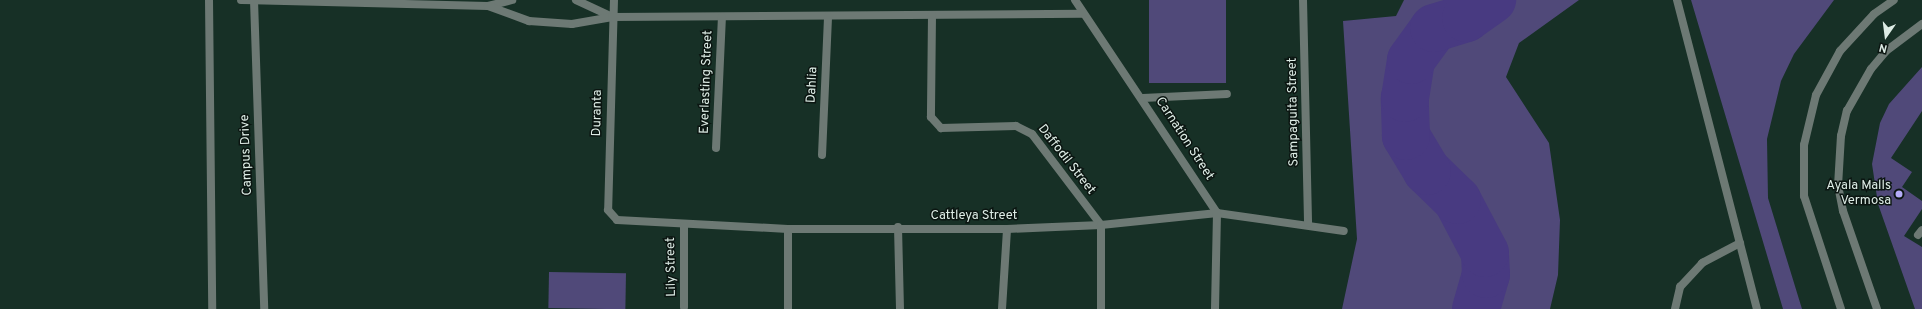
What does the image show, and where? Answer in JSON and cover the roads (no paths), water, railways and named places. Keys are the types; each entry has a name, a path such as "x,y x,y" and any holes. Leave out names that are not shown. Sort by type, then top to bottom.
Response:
{"street":[{"path":"209,0 212,309"},
{"path":"241,0 488,6 512,0"},
{"name":"Campus Drive","path":"254,0 264,309"},
{"path":"576,0 612,18"},
{"name":"Duranta","path":"608,210 612,18 614,0"},
{"name":"Carnation Street","path":"1076,0 1082,14 1143,98 1217,213"},
{"name":"Sampaguita Street","path":"1303,0 1308,223"},
{"path":"1677,0 1758,309"},
{"path":"1841,309 1807,208 1802,170 1804,145 1816,95 1837,56 1860,27 1894,0"},
{"path":"488,6 530,22 572,24 612,18 1082,14"},
{"name":"Daffodil Street","path":"932,15 931,117 934,124 941,128 1026,128 1101,225"},
{"name":"Dahlia","path":"822,155 828,16"},
{"name":"Everlasting Street","path":"716,148 722,17"},
{"path":"1877,309 1843,211 1838,186 1841,136 1847,111 1871,69 1886,51 1922,24"},
{"path":"1143,98 1227,94"},
{"name":"Cattleya Street","path":"608,210 617,220 684,226 788,229 898,227 1007,228 1101,225 1217,213 1308,223 1344,231"},
{"path":"1215,309 1217,213"},
{"path":"1101,225 1101,309"},
{"name":"Lily Street","path":"684,226 684,307"},
{"path":"898,227 900,309"},
{"path":"1002,309 1007,228"},
{"path":"788,229 788,309"},
{"path":"1675,309 1680,287 1702,263 1740,242"}],"waterway":[{"path":"1476,309 1486,274 1485,253 1457,200 1427,171 1406,136 1405,98 1411,60 1434,28 1466,18 1492,0"}],"place":[{"name":"Ayala Malls Vermosa","path":"1899,194"}]}
